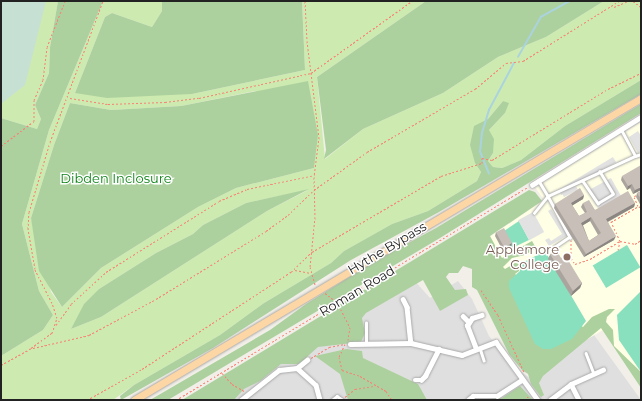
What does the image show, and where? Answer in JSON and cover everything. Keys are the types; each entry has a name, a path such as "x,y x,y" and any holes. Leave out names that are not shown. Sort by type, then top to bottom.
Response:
{"main road":[{"name":"Hythe Bypass","path":"134,400 641,98"}],"street":[{"path":"532,185 641,117"},
{"path":"403,299 408,307 411,343"},
{"path":"478,349 469,335 467,326 472,318 482,315"},
{"path":"463,316 469,322"},
{"path":"347,344 411,343 462,355 496,342 522,380 538,400"},
{"path":"415,380 421,380 425,376 439,349"},
{"path":"241,400 248,393 282,368 297,368 307,360"},
{"path":"297,368 316,385 320,400"},
{"path":"550,400 571,384 603,370"},
{"path":"468,400 473,396 497,396 522,380"},
{"path":"571,384 579,400"}],"lane":[{"path":"620,130 634,148 635,156"},
{"path":"534,213 548,196 641,154"},
{"path":"583,181 598,203 613,194 600,172"},
{"path":"539,181 570,237 555,247"},
{"path":"366,323 366,344"},
{"path":"478,349 484,360"},
{"path":"586,353 594,374"},
{"path":"332,400 337,396 342,399"}],"path":[{"path":"1,146 34,121 34,100 43,80 48,47 65,1"},
{"path":"55,327 56,312 35,269 27,220 50,142 103,1"},
{"path":"305,1 311,73 319,137 314,190 311,273 318,290 337,303 350,327 347,344 339,358 342,370 360,376 386,391 392,400"},
{"path":"68,97 108,104 165,102 200,98 311,73 412,1"},
{"path":"611,8 619,1"},
{"path":"29,350 75,340 120,320 266,231 288,215 314,190 393,136 475,90 506,63 523,61 611,8 628,1"},
{"path":"633,1 641,7"},
{"path":"87,400 142,369 294,270 312,252 441,176 482,163 482,158 492,160 608,89 641,73"},
{"path":"1,365 29,350 47,338 71,304 106,272 219,201 253,187 315,175"},
{"name":"Roman Road","path":"176,400 532,185"},
{"path":"641,193 634,197 641,211"},
{"path":"618,250 620,241 610,221 638,206"},
{"path":"570,237 573,244 571,258 575,264 620,241 634,244 641,240"},
{"path":"294,270 311,273"},
{"path":"481,290 498,315 518,362 524,371 526,385"},
{"path":"307,360 329,347 347,344"},
{"path":"222,372 232,384 248,393"},
{"path":"342,399 355,390 376,386"},
{"path":"524,400 532,393"}],"shaded area":[{"path":"1,1 46,1 25,85 1,104"},
{"name":"Applemore College","path":"641,122 641,385 603,330 545,364 482,242 544,200 535,187"},
{"path":"638,131 641,136 641,151 638,153 629,137"},
{"path":"613,157 616,162 561,195 558,190"},
{"path":"611,178 622,198 599,211 588,191"},
{"path":"576,186 578,190 564,197 561,192"},
{"path":"551,209 568,235 549,246 545,240 549,238 551,241 562,234 548,211"},
{"path":"533,212 544,232 529,240 518,220"},
{"path":"413,279 430,298 458,281 472,299 489,336 514,367 530,378 589,328 641,400 222,400"}],"green space":[{"path":"1,1 58,1 50,47 49,73 35,105 41,119 37,129 1,118"},
{"name":"Dibden Inclosure","path":"58,1 103,1 49,130 22,224 39,291 53,315 43,330 1,356 1,118 37,129 41,119 35,105 49,73 50,47"},
{"path":"103,1 162,1 162,11 152,27 112,13 105,17 75,93 192,94 305,70 302,1 426,1 317,77 325,159 363,129 443,93 498,57 546,37 604,1 641,1 641,80 565,126 521,160 502,168 493,167 488,161 493,153 489,130 505,113 503,101 488,119 475,163 481,172 477,181 428,211 392,224 344,251 331,263 264,303 220,335 134,385 113,400 1,400 1,356 43,330 53,315 39,291 22,224 49,130","holes":["255,91 314,168 236,188 198,207 101,268 62,307 51,292 31,218 54,145 70,103 111,110 181,106","308,190 267,211 101,317 71,329 99,289 156,253 193,234 203,225 246,203"]},
{"path":"162,1 302,1 305,70 192,94 107,98 75,93 105,17 112,13 152,27 162,11"},
{"path":"426,1 604,1 546,37 498,57 443,93 363,129 324,159 326,150 317,77"},
{"path":"641,80 641,94 439,212 351,260 213,348 121,400 120,396 134,385 220,335 264,303 331,263 344,251 392,224 428,211 477,181 481,172 475,163 470,145 474,126 488,119 503,101 509,103 505,113 489,130 494,139 493,153 488,161 493,167 502,168 521,160 565,126"},
{"name":"Dibden Inclosure","path":"308,81 318,135 314,168 236,188 198,207 101,268 62,307 39,271 31,218 54,145 70,103 111,110 181,106"},
{"path":"641,104 641,113 440,238 168,400 150,400 270,330 306,304 372,263 436,228"},
{"path":"309,189 267,211 101,317 71,329 84,304 99,289 156,253 193,234 203,225 246,203"},
{"path":"529,190 535,192 542,201 490,236 502,258 532,241 536,248 525,255 512,258 503,267 505,269 515,263 520,264 519,271 515,274 583,327 592,317 609,309 615,309 607,317 606,322 613,330 614,346 641,372 641,388 601,328 543,376 539,383 544,395 541,397 531,384 528,374 522,370 509,354 477,290 472,287 472,269 463,266 458,273 449,273 446,277 455,290 466,289 468,295 440,311 423,280 366,313 362,318 365,333 361,342 318,347 299,364 281,364 260,381 244,389 234,400 182,400"},
{"path":"519,221 529,240 512,248 504,231"},
{"path":"627,245 640,267 606,288 593,266"},
{"path":"545,251 586,321 572,339 551,349 543,349 535,344 509,288 509,281 520,271 520,264"},
{"path":"641,291 641,372 619,340 617,315"},
{"path":"346,349 362,351 363,358 418,384 427,400 348,400 340,374 315,356"},
{"path":"520,386 533,400 471,400 502,398"}],"building":[{"path":"641,165 641,187 635,190 632,184 628,186 622,176"},
{"path":"580,188 584,195 571,203 579,216 587,212 583,203 589,200 595,210 628,191 635,203 606,219 616,236 586,254 555,204","holes":["591,217 601,233 589,241 581,223"]},
{"path":"641,191 641,199 637,193"},
{"path":"504,228 512,243 504,247 496,232"},
{"path":"557,251 561,258 565,255 582,283 573,291 550,254"}],"waterway":[{"path":"518,57 541,17 570,1"},
{"path":"489,174 480,152 482,133 489,110 514,63"}],"place":[{"name":"Applemore College","path":"567,257"}]}
